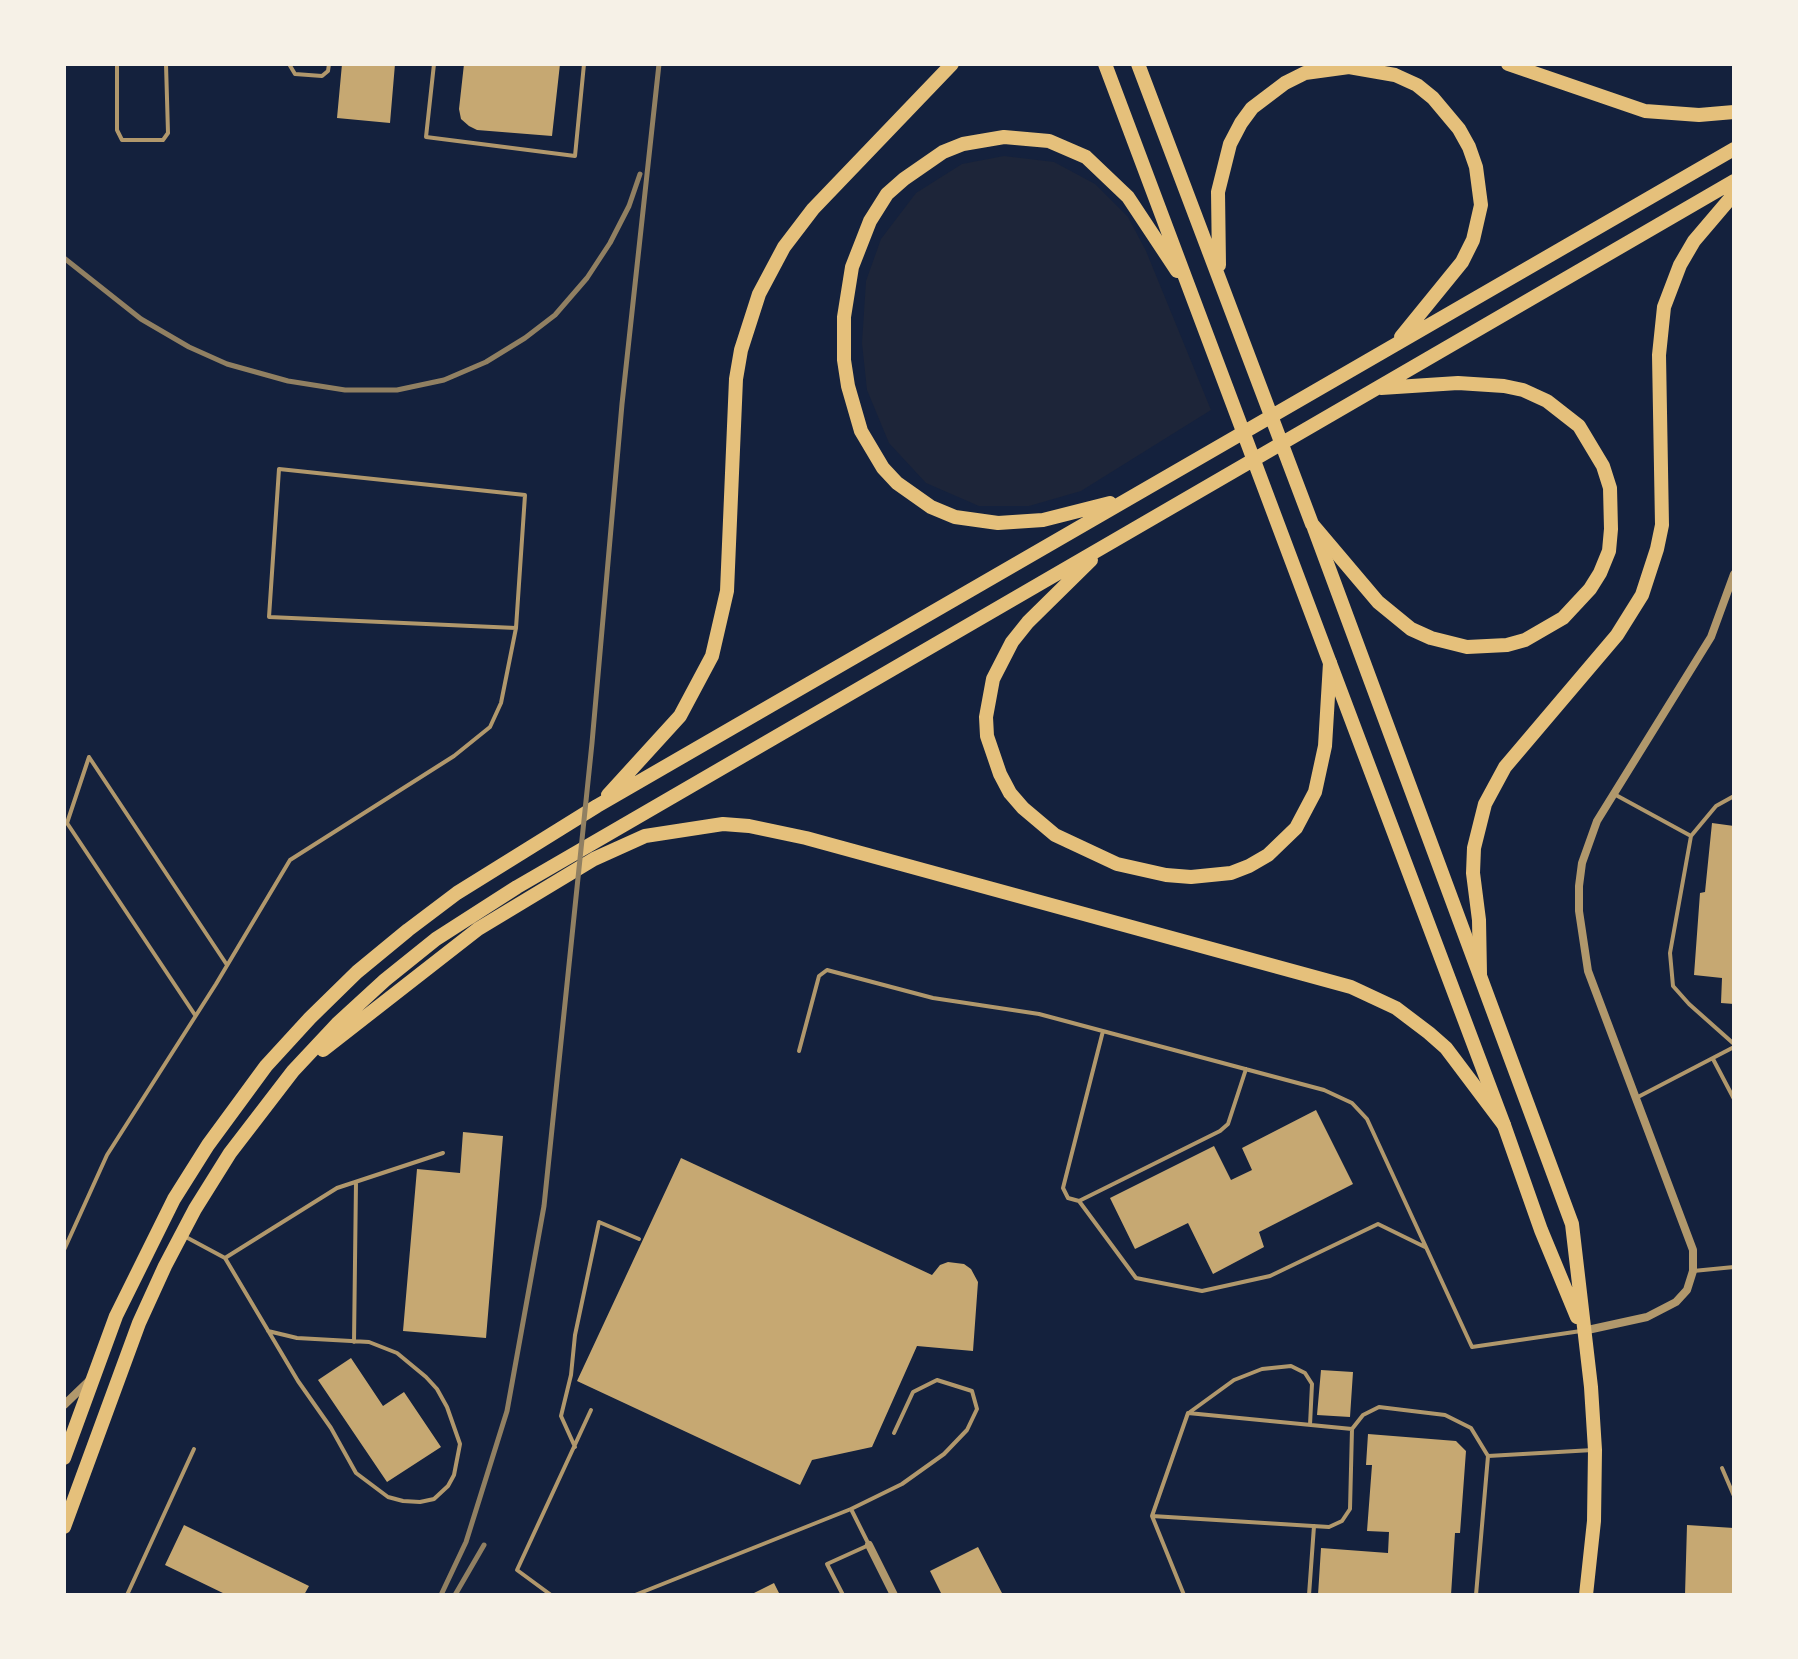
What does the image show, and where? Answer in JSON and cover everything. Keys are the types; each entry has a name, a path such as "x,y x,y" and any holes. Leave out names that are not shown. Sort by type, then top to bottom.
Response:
{"main road":[{"path":"597,806 680,716 712,656 727,591 736,379 741,350 759,294 784,247 813,209 952,64"},
{"path":"1105,64 1541,1230 1582,1331"},
{"path":"1138,64 1306,506 1572,1224 1595,1450 1594,1521 1586,1595"},
{"path":"1508,64 1645,111 1699,115 1734,112"},
{"path":"1219,278 1218,192 1230,144 1252,108 1268,94 1305,73 1349,67 1395,75 1417,85 1433,98 1459,129 1476,167 1481,205 1473,240 1462,262 1396,344"},
{"path":"1129,498 1043,520 998,523 955,517 931,507 897,483 883,468 861,431 848,386 843,328 852,267 870,221 887,194 922,165 963,144 1004,137 1027,137 1049,141 1086,157 1118,185 1190,289"},
{"path":"64,1458 116,1316 174,1199 215,1133 266,1066 357,972 408,930 493,870 597,806 1734,149"},
{"path":"64,1527 139,1323 182,1234 230,1153 293,1071 337,1024 385,980 458,923 1734,181"},
{"path":"1480,974 1479,920 1473,873 1474,848 1485,804 1505,767 1617,635 1642,595 1662,525 1659,368 1664,307 1680,265 1694,241 1734,194"},
{"path":"1312,524 1358,580 1397,619 1411,629 1448,644 1486,648 1525,640 1563,618 1590,589 1600,573 1609,551 1610,488 1591,441 1579,426 1562,412 1523,390 1504,386 1458,383 1376,388"},
{"path":"1105,545 1012,642 993,679 987,700 987,736 993,758 1010,793 1036,820 1074,846 1143,871 1191,877 1231,873 1268,855 1296,828 1307,811 1318,783 1325,746 1330,663"},
{"path":"293,1071 468,936 594,859 645,836 723,824 806,838 1351,987 1396,1008 1446,1048 1504,1125"}],"street":[{"path":"1582,1331 1647,1317 1666,1307 1687,1290 1693,1271 1693,1250 1588,971 1579,911 1582,863 1597,821 1711,637 1734,574"},
{"path":"64,1405 93,1377"},
{"path":"869,1545 894,1595"}],"lane":[{"path":"117,64 117,130 122,140 163,140 168,133 166,64"},
{"path":"289,64 295,74 322,76 328,71 329,64"},
{"path":"434,64 426,137 575,156 584,64"},
{"path":"64,1250 107,1155 290,860 454,756 490,727 501,703 516,628 525,495 279,469 269,617 516,628"},
{"path":"196,1015 67,823 89,757 227,965"},
{"path":"1612,793 1691,836"},
{"path":"1636,1098 1734,1046 1673,986 1670,953 1691,836 1716,806 1734,796"},
{"path":"799,1051 819,976 827,970 933,998 1039,1014 1324,1090 1352,1103 1367,1119 1472,1347 1582,1331"},
{"path":"1103,1031 1063,1188 1068,1198 1079,1201 1136,1278 1202,1291 1270,1276 1378,1224 1426,1247"},
{"path":"1713,1058 1734,1099"},
{"path":"1079,1201 1220,1131 1228,1124 1246,1069"},
{"path":"225,1258 337,1188 443,1153"},
{"path":"354,1342 356,1182"},
{"path":"575,1447 561,1416 599,1222 639,1239"},
{"path":"182,1234 225,1258 268,1331 298,1381 331,1428 356,1473 388,1497 420,1502 434,1499 448,1486 454,1475 460,1444 447,1407 437,1389 397,1353 369,1342 297,1338 268,1331"},
{"path":"1693,1271 1734,1267"},
{"path":"1184,1595 1152,1516 1188,1413 1234,1380 1262,1369 1291,1366 1305,1373 1312,1384 1310,1425"},
{"path":"635,1595 851,1509 902,1484 944,1454 967,1430 977,1409 972,1391 937,1380 913,1392 894,1433"},
{"path":"1152,1516 1329,1527 1342,1521 1350,1509 1352,1429 1363,1415 1379,1407 1445,1415 1471,1428 1488,1456 1476,1595"},
{"path":"551,1595 517,1570 591,1410"},
{"path":"1188,1413 1352,1429"},
{"path":"127,1595 194,1449"},
{"path":"1488,1456 1595,1450"},
{"path":"1722,1468 1734,1496"},
{"path":"843,1595 827,1564 869,1545 851,1509"},
{"path":"1309,1595 1314,1526"}],"shaded area":[{"path":"1004,156 1054,162 1095,184 1128,217 1146,251 1211,410 1081,491 1029,506 979,506 926,483 889,443 867,390 862,343 866,281 881,239 916,193 962,164"}],"building":[{"path":"342,64 395,64 390,123 337,118"},
{"path":"464,64 560,64 552,136 477,130 469,126 461,119 459,109"},
{"path":"1712,823 1734,826 1734,1004 1721,1003 1722,978 1694,975 1700,893 1705,892"},
{"path":"1316,1110 1353,1184 1259,1232 1264,1247 1213,1274 1188,1223 1135,1249 1110,1198 1214,1146 1231,1180 1252,1170 1242,1148"},
{"path":"463,1132 503,1136 486,1338 403,1331 417,1169 460,1173"},
{"path":"681,1158 932,1275 940,1265 948,1262 964,1264 971,1269 978,1282 973,1351 917,1346 872,1447 812,1460 800,1485 577,1381"},
{"path":"351,1358 383,1406 404,1392 441,1447 387,1482 318,1380"},
{"path":"1321,1370 1353,1372 1350,1417 1317,1415"},
{"path":"1368,1434 1456,1441 1466,1451 1460,1533 1455,1533 1451,1595 1318,1595 1321,1548 1388,1553 1389,1532 1367,1531 1372,1465 1366,1465"},
{"path":"184,1525 309,1586 304,1595 227,1595 165,1565"},
{"path":"1687,1525 1734,1528 1734,1595 1685,1595"},
{"path":"978,1547 1003,1595 942,1595 930,1571"},
{"path":"774,1583 780,1595 750,1595"}],"railway":[{"path":"441,1595 466,1542 507,1411 544,1206 592,743 622,404 659,64"},
{"path":"64,258 141,319 189,347 227,364 288,381 345,390 397,390 444,380 486,362 555,315 587,278 610,243 629,206 640,174"},
{"path":"455,1595 484,1545"}]}
